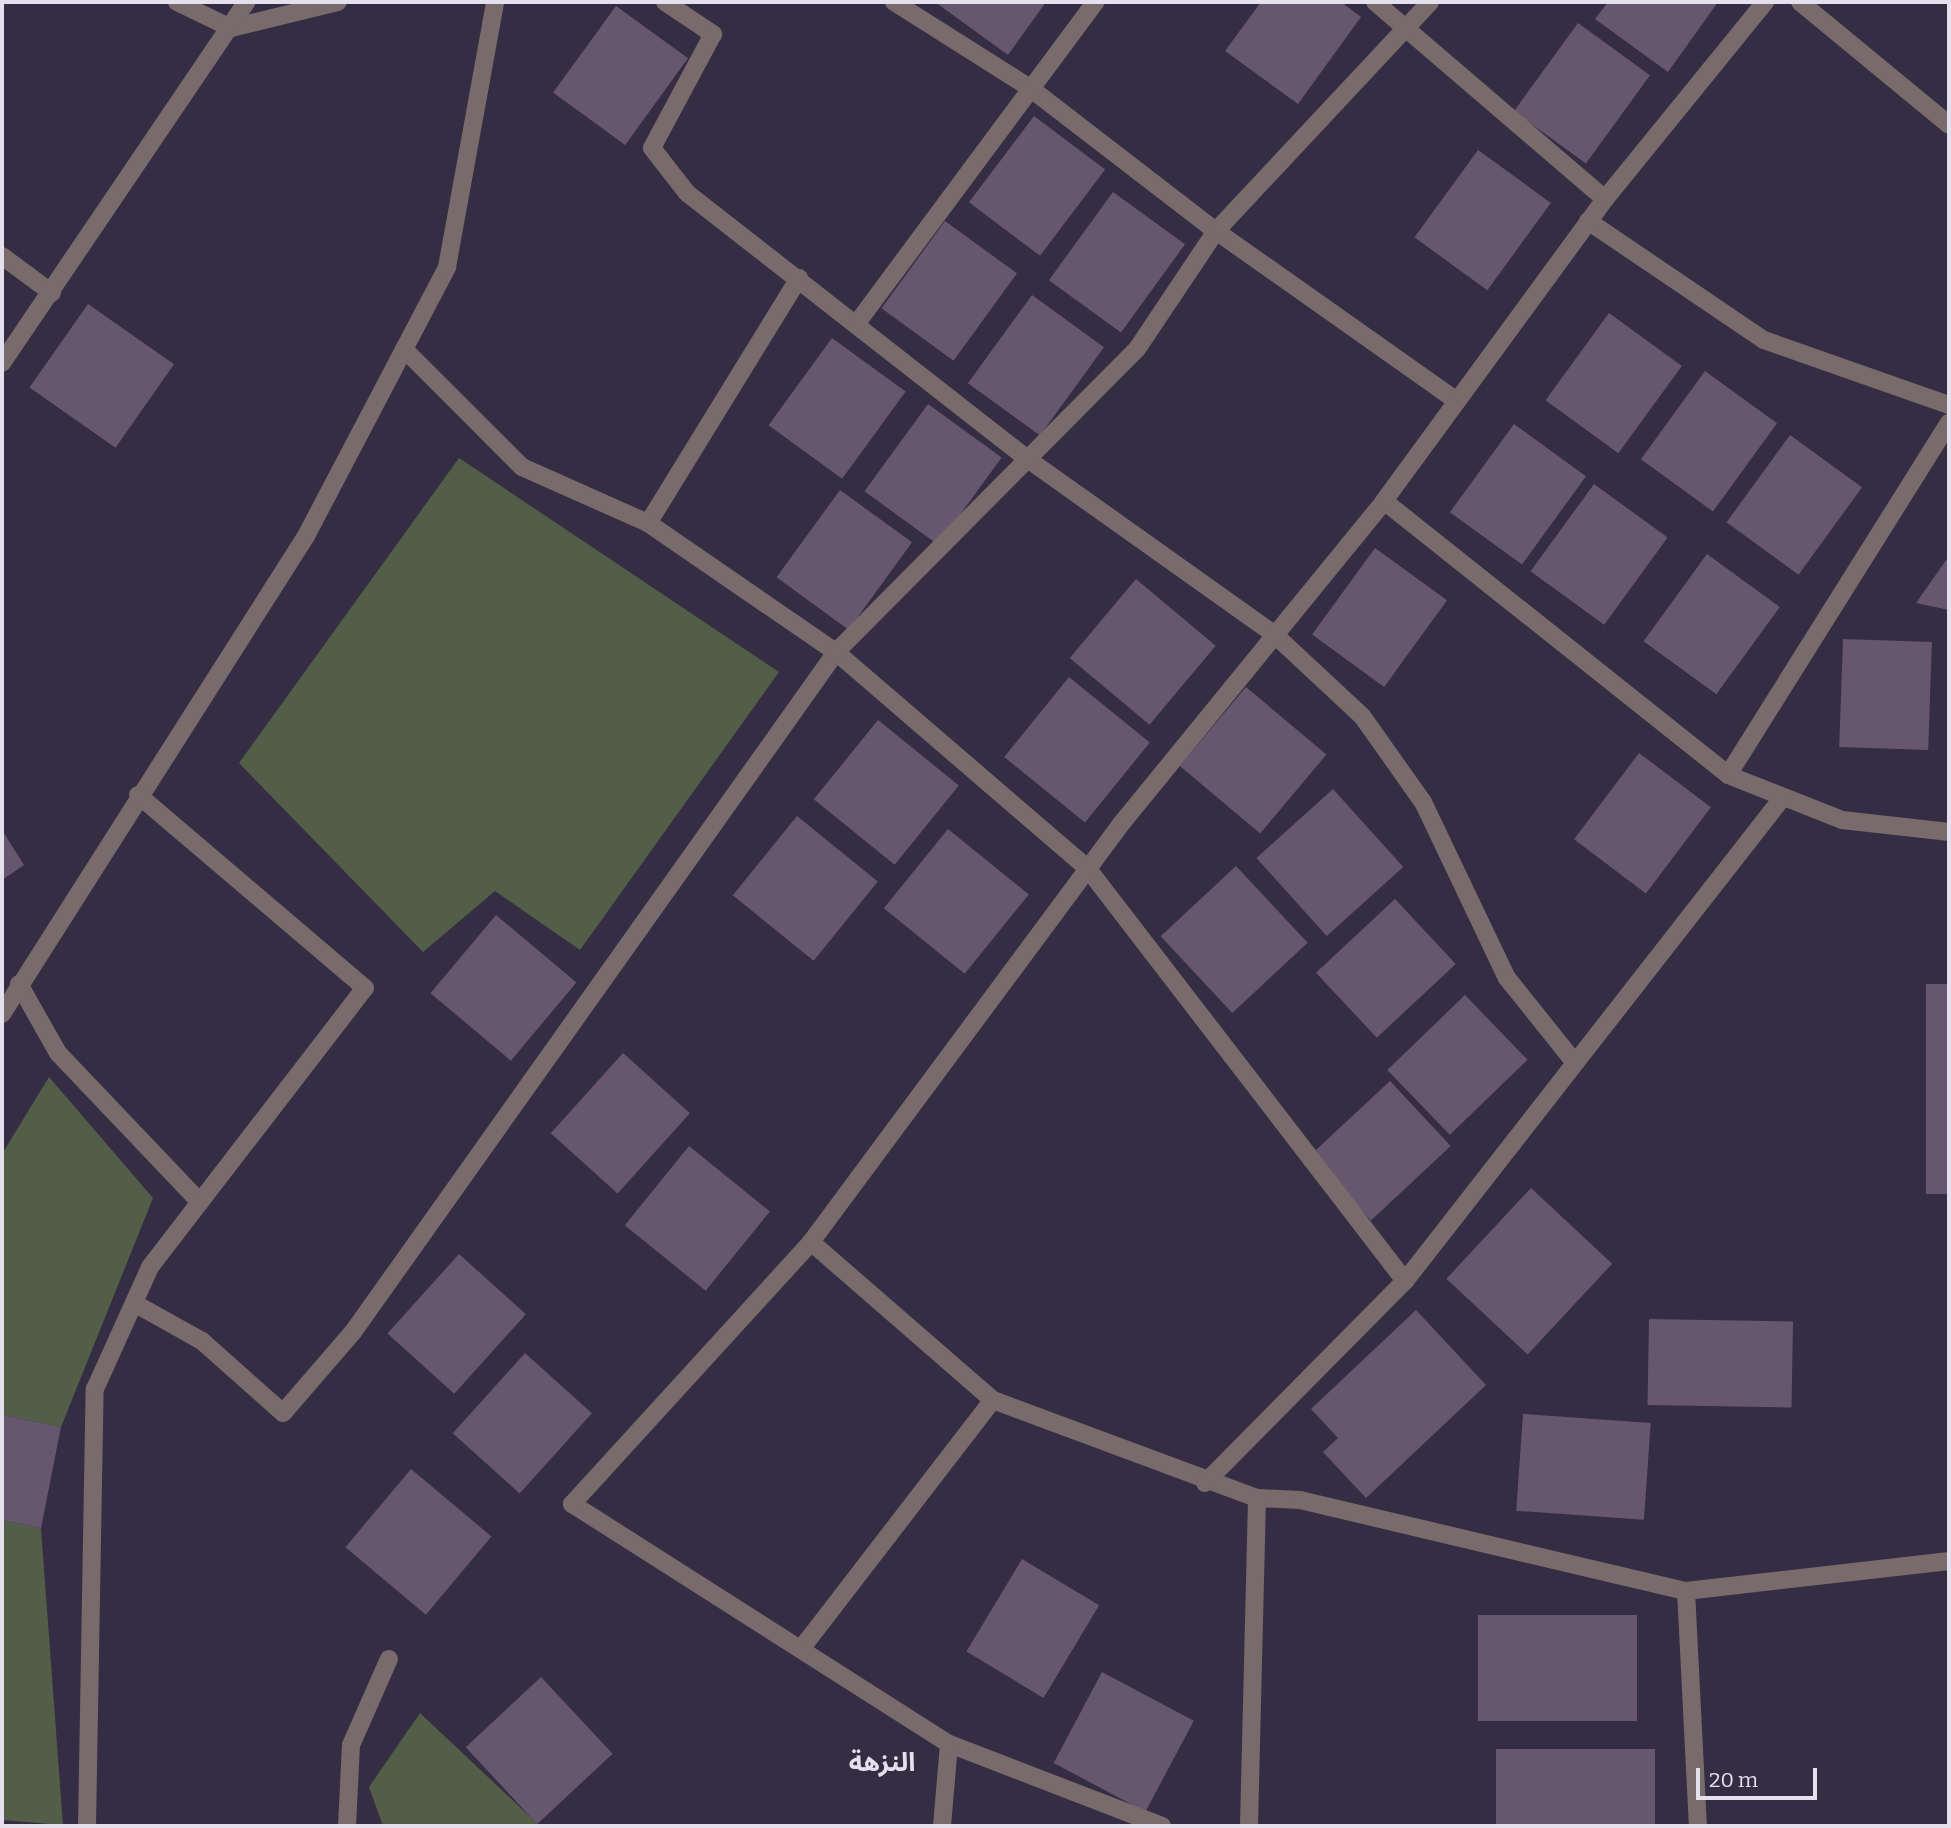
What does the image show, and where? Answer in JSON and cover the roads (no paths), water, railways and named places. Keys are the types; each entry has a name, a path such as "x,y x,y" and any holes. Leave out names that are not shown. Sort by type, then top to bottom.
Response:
{"street":[{"path":"177,2 231,28 338,2"},
{"path":"2,363 52,293 246,2"},
{"path":"2,1014 138,795 306,536 447,267 495,2"},
{"path":"665,2 713,34 652,148 687,193 857,323 1029,460 1275,635 1362,716 1423,802 1507,978 1575,1063"},
{"path":"894,2 1030,88 1216,231 1457,401"},
{"path":"857,323 1095,2"},
{"path":"1375,2 1605,199"},
{"path":"134,1303 202,1341 283,1413 353,1332 836,652 1137,349 1216,231 1430,2"},
{"path":"1162,1826 949,1744 572,1504 811,1242 1088,869 1384,501 1588,221 1765,2"},
{"path":"1800,2 1949,125"},
{"path":"1588,221 1764,340 1949,405"},
{"path":"2,256 52,293"},
{"path":"648,523 799,278"},
{"path":"404,349 522,467 648,523 836,652 1088,869 1405,1281"},
{"path":"1728,775 1949,423"},
{"path":"1384,501 1728,775 1842,820 1949,832"},
{"path":"88,1826 95,1389 150,1267 365,988 138,795"},
{"path":"1205,1483 1405,1281 1783,797"},
{"path":"19,985 58,1053 200,1202"},
{"path":"811,1242 993,1400 1205,1483 1257,1498 1300,1500 1686,1591 1949,1561"},
{"path":"801,1649 993,1400"},
{"path":"1249,1826 1257,1498"},
{"path":"1686,1591 1698,1826"},
{"path":"347,1826 351,1745 389,1658"},
{"path":"942,1826 949,1744"}],"district":[{"name":"النزهة","path":"882,1763"}]}
